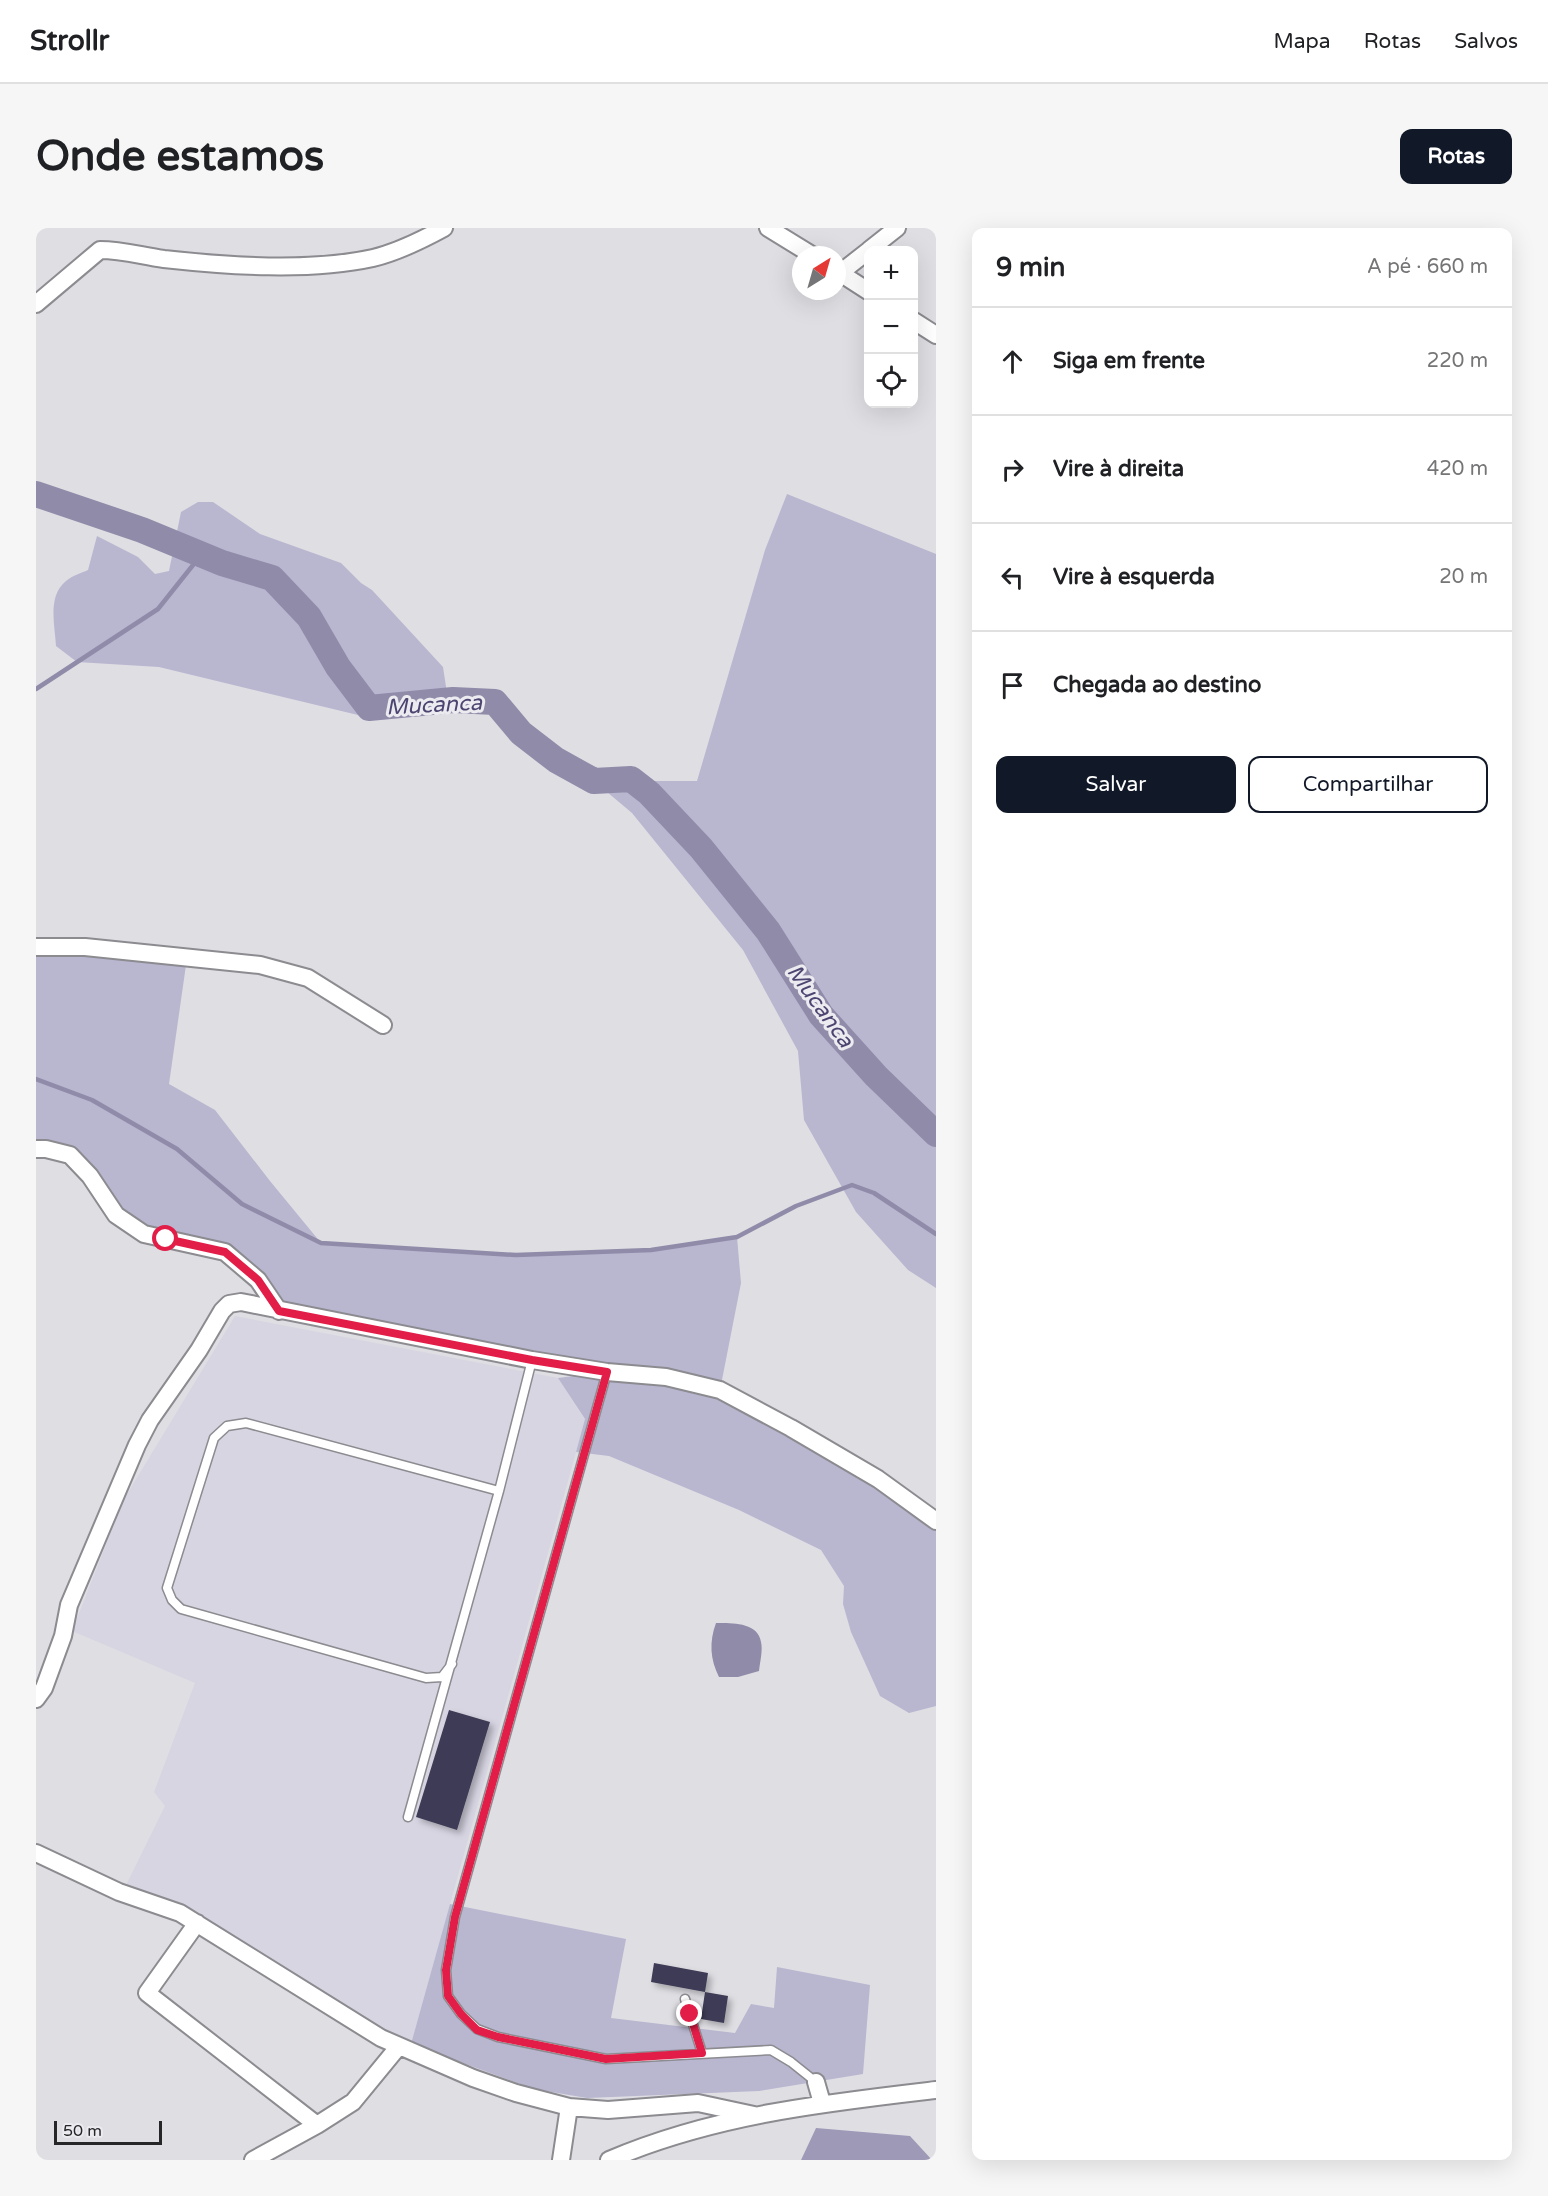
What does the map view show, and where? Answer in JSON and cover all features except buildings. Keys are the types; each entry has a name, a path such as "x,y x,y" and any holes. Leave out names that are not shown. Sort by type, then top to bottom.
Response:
{"street":[{"path":"36,304 100,250 121,250 161,258 240,265 336,264 375,257 420,241 444,228"},
{"path":"768,228 797,246"},
{"path":"875,246 897,228"},
{"path":"846,267 864,254"},
{"path":"846,277 864,288"},
{"path":"918,324 936,335"},
{"path":"36,947 86,948 260,965 308,978 383,1025"},
{"path":"36,1149 70,1155 90,1176 116,1215 144,1234 225,1252 258,1280 279,1311"},
{"path":"36,1700 44,1688 63,1636 69,1605 150,1420 200,1350 222,1311 229,1305 241,1302 532,1360 607,1372 666,1377 720,1390 878,1479 936,1521"},
{"path":"36,1854 119,1892 180,1913 381,2038 473,2078 516,2093 570,2107 608,2110 699,2103 754,2115"},
{"path":"197,1923 147,1993 317,2125"},
{"path":"253,2160 317,2125 352,2102 399,2046"},
{"path":"816,2082 822,2103"},
{"path":"609,2160 645,2144 754,2115 822,2103 936,2090"},
{"path":"561,2160 570,2107"}],"lane":[{"path":"408,1817 499,1491 532,1360"},
{"path":"607,1372 458,1906 446,1970 448,1996 477,2030 498,2037 606,2059 771,2050 816,2082"},
{"path":"452,1664 442,1677 426,1678 181,1609 172,1600 167,1588 214,1438 228,1426 246,1423 499,1491"},
{"path":"685,1999 702,2053"}],"shaded area":[{"path":"787,494 936,554 936,1288 908,1270 856,1212 804,1120 798,1051 743,950 632,813 594,781 697,781 765,550"},
{"path":"198,502 213,502 260,534 341,563 361,583 372,590 443,667 448,700 358,715 159,667 77,662 56,646 54,603 56,595 66,581 88,570 97,536 138,557 155,574 169,571 181,512"},
{"path":"36,947 187,958 169,1084 215,1110 321,1243 516,1255 651,1250 737,1237 741,1283 720,1390 936,1521 936,1706 909,1713 880,1696 851,1632 843,1604 844,1586 821,1550 739,1510 609,1456 576,1452 585,1419 558,1378 604,1372 279,1311 225,1252 144,1234 70,1155 36,1149"},
{"path":"235,1316 558,1378 585,1420 411,2044 184,1907 125,1887 165,1806 154,1792 195,1683 72,1631 124,1499"},
{"path":"716,1623 743,1625 759,1635 762,1652 759,1671 738,1677 719,1677 712,1650 712,1637"},
{"path":"450,1904 626,1939 611,2018 735,2033 751,2004 774,2008 777,1967 870,1985 863,2074 759,2091 587,2098 534,2089 411,2044"},
{"path":"816,2128 910,2136 932,2160 801,2160"}],"waterway":[{"name":"Mucanca","path":"36,494 142,530 222,563 272,578 309,617 338,667 369,708 453,700 495,702 521,733 556,760 594,781 631,779 649,793 701,848 768,931 821,1015 876,1076 936,1134"},
{"path":"36,689 158,609 201,555"},
{"path":"36,1079 92,1100 177,1149 242,1204 321,1243 516,1255 651,1250 737,1237 796,1206 852,1185 874,1193 936,1234"}],"route":[{"path":"166,1239 225,1252 258,1280 279,1311 532,1360 607,1372 455,1917 446,1970 448,1996 477,2030 498,2037 606,2059 702,2053 690,2014"}]}
